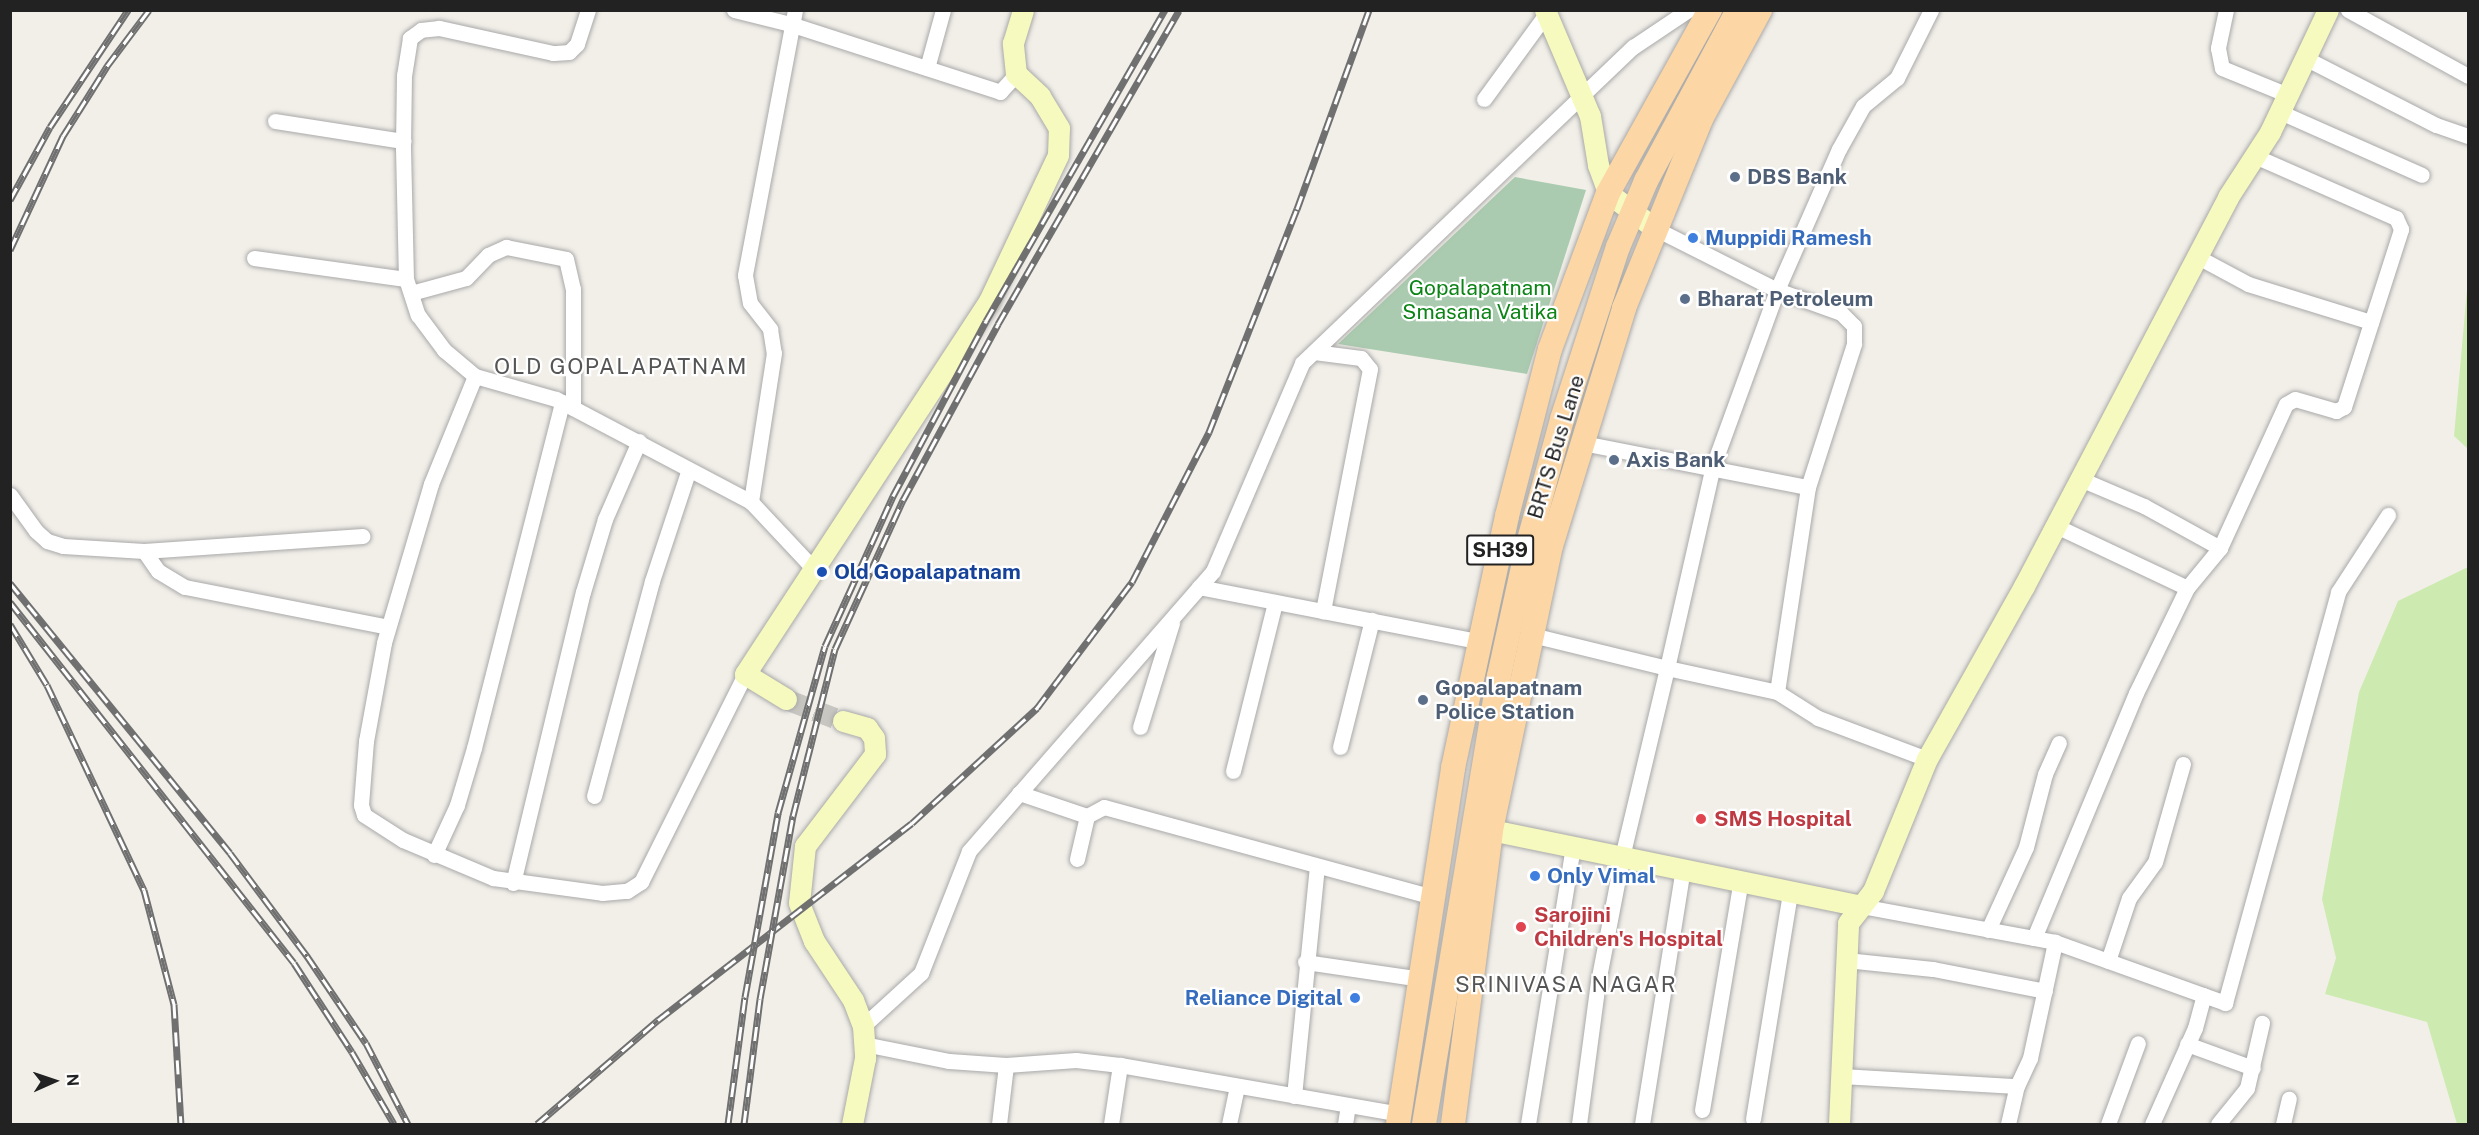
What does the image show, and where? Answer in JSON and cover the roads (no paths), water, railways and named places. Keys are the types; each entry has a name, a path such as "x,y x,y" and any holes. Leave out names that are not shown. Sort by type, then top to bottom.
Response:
{"main road":[{"name":"SH39","path":"1399,1119 1453,768 1550,349 1608,193 1710,10"},
{"name":"BRTS Bus Lane","path":"1424,1125 1470,834 1529,540 1562,419 1632,214 1700,76 1738,10"},
{"name":"SH39","path":"1453,1125 1491,830 1551,546 1624,308 1702,117 1760,10"}],"street":[{"path":"588,10 577,44 569,52 553,53 439,28 421,30 410,39 407,50 403,141 408,286 418,315 444,350 475,376 568,405 639,441 688,472 751,502 813,568"},
{"path":"927,68 943,10"},
{"path":"475,376 431,484 388,627 373,693 361,805 373,822 435,855 513,883 602,893 627,891 641,882 745,674 813,568 858,506 898,437 989,301 1058,155 1059,128 1040,96 1016,74 1013,43 1023,10"},
{"path":"864,1035 921,973 969,850 1214,571 1302,363 1634,47 1688,10"},
{"path":"1579,1125 1598,982 1622,857 1713,466 1778,290 1839,149 1863,106 1897,78 1931,10"},
{"path":"2226,10 2218,48 2222,68 2422,175"},
{"path":"1839,1125 1848,923 1873,891 1927,759 2196,256 2284,103 2328,10"},
{"path":"2348,10 2469,76"},
{"path":"742,11 793,17 927,68 1000,92 1016,74"},
{"path":"1546,12 1590,116 1598,165 1608,193 1632,214 1656,229 1778,290 1841,313 1854,327 1854,344 1808,487 1777,692"},
{"path":"1484,99 1546,12"},
{"path":"751,502 774,353 770,329 750,303 746,275 793,17"},
{"path":"2305,58 2436,125 2469,136"},
{"path":"275,121 403,141"},
{"path":"2034,938 2136,693 2187,588 2220,548 2286,404 2295,399 2336,411 2344,407 2401,229 2399,221 2255,156"},
{"path":"254,258 408,286 466,279 488,255 506,247 567,260 573,289 568,405 474,748 457,805 435,855"},
{"path":"2196,256 2248,285 2370,322"},
{"path":"1314,352 1361,358 1370,369 1323,611"},
{"path":"513,883 583,592 605,519 639,441"},
{"path":"1583,443 1713,466 1808,487"},
{"path":"594,796 652,581 688,472"},
{"path":"2078,478 2144,506 2220,548"},
{"path":"10,495 47,541 63,546 144,551 362,536"},
{"path":"1491,830 1741,879 1790,892 2055,942 2225,1003 2338,592 2388,515"},
{"path":"2054,525 2187,588"},
{"path":"144,551 158,571 185,588 388,627"},
{"path":"1199,587 1481,642"},
{"path":"1233,771 1275,602"},
{"path":"1140,727 1173,617"},
{"path":"1340,747 1372,620"},
{"path":"1532,635 1777,692 1818,718 1927,759"},
{"path":"745,674 786,699"},
{"path":"843,722 867,728 874,738 875,754 805,846 799,903 814,941 853,1000 864,1035 852,1125"},
{"path":"1988,930 2026,847 2045,774 2059,743"},
{"path":"2108,961 2129,898 2155,862 2183,764"},
{"path":"1019,794 1087,816 1104,807 1433,897"},
{"path":"1077,859 1087,816"},
{"path":"1528,1125 1573,847"},
{"path":"1294,1096 1305,962 1317,867"},
{"path":"1642,1125 1683,868"},
{"path":"1702,1110 1741,879"},
{"path":"1753,1119 1790,892"},
{"path":"2008,1125 2017,1086 2030,1058 2055,942"},
{"path":"1846,960 1934,969 2044,991"},
{"path":"1305,962 1421,979"},
{"path":"2152,1125 2187,1044 2204,995"},
{"path":"2218,1125 2247,1088 2262,1023"},
{"path":"864,1035 949,1061 1006,1065 1076,1060 1120,1065 1348,1105 1399,1119"},
{"path":"2108,1125 2138,1042"},
{"path":"2187,1044 2253,1068"},
{"path":"999,1125 1006,1065"},
{"path":"1111,1125 1120,1065"},
{"path":"1841,1076 2017,1086"},
{"path":"1229,1125 1237,1087"},
{"path":"2283,1125 2289,1099"},
{"path":"1345,1125 1348,1105"}],"tunnel":[{"path":"786,699 843,721"}],"railway":[{"path":"10,200 50,127 128,10"},
{"path":"10,250 63,136 107,66 149,10"},
{"path":"728,1124 745,997 778,813 825,646 893,496 986,321 1165,10"},
{"path":"744,1124 760,999 793,816 835,649 903,500 998,324 1179,10"},
{"path":"537,1124 658,1020 912,823 1037,708 1132,582 1209,432 1297,209 1369,10"},
{"path":"10,583 230,853 307,956 366,1043 408,1124"},
{"path":"10,602 294,963 352,1052 394,1124"},
{"path":"10,624 47,685 144,890 174,1004 181,1124"}],"place":[{"name":"DBS Bank","path":"1735,177"},
{"name":"Muppidi Ramesh","path":"1693,238"},
{"name":"Bharat Petroleum","path":"1685,299"},
{"name":"Axis Bank","path":"1614,460"},
{"name":"Old Gopalapatnam","path":"822,572"},
{"name":"Gopalapatnam Police Station","path":"1423,700"},
{"name":"SMS Hospital","path":"1701,819"},
{"name":"Only Vimal","path":"1535,876"},
{"name":"Sarojini Children's Hospital","path":"1521,927"},
{"name":"Reliance Digital","path":"1355,998"}],"district":[{"name":"OLD GOPALAPATNAM","path":"621,367"},
{"name":"SRINIVASA NAGAR","path":"1566,985"}],"park label":[{"name":"Gopalapatnam Smasana Vatika","path":"1480,300"}]}
